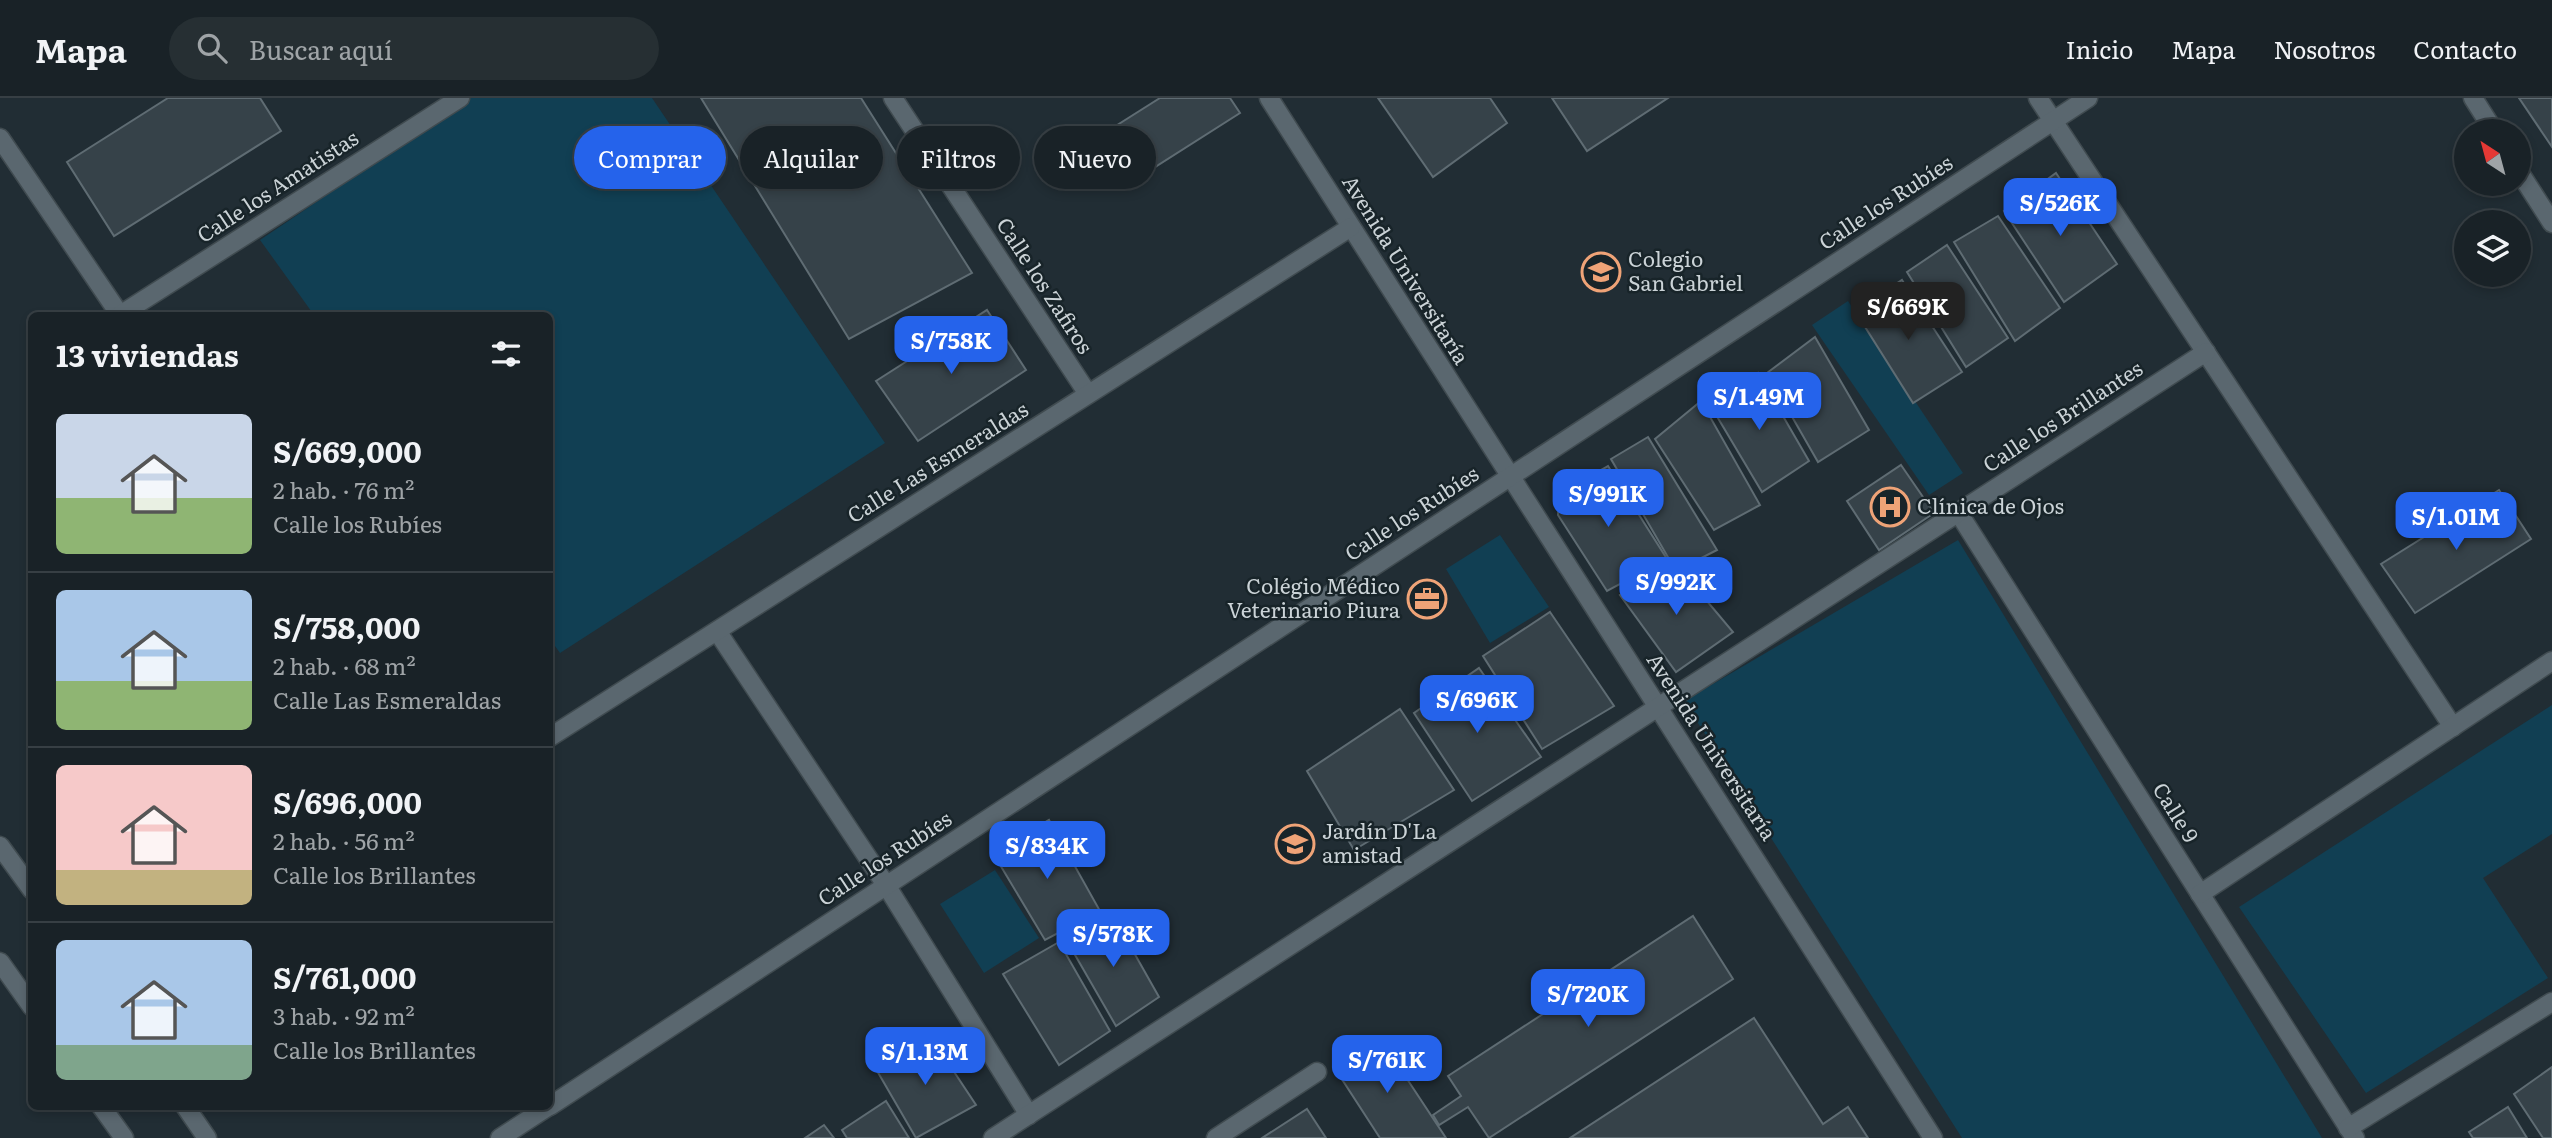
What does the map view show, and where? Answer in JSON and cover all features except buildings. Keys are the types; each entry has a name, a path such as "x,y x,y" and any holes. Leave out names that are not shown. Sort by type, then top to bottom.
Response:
{"street":[{"name":"Calle los Amatistas","path":"125,312 460,98"},
{"name":"Calle los Zafiros","path":"893,98 1088,394"},
{"name":"Avenida Universitaría","path":"1269,98 1933,1138"},
{"path":"2038,98 2453,727"},
{"name":"Calle los Rubíes","path":"553,1103 2088,98"},
{"path":"2473,98 2486,119"},
{"path":"0,138 118,312"},
{"path":"2531,190 2552,223"},
{"name":"Calle Las Esmeraldas","path":"553,735 1351,227"},
{"name":"Calle los Brillantes","path":"993,1138 2206,352"},
{"name":"Calle 9","path":"1958,512 2352,1133"},
{"path":"717,631 886,885 1029,1115"},
{"path":"2200,894 2552,661"},
{"path":"0,846 28,884"},
{"path":"0,962 28,1001"},
{"path":"2352,1133 2552,1002"},
{"path":"1216,1138 1317,1072"},
{"path":"104,1110 124,1138"},
{"path":"188,1110 207,1138"},
{"name":"Calle los Rubíes","path":"500,1138 543,1110"}],"shaded area":[{"path":"471,98 652,98 671,126 574,126 574,189 713,189 885,443 560,653 553,643 553,312 312,312 260,240"},
{"path":"1848,301 1963,473 1929,495 1812,325"},
{"path":"1500,535 1549,607 1490,643 1446,569"},
{"path":"1958,540 2322,1138 1962,1138 1684,701"},
{"path":"2552,705 2552,834 2483,878 2548,978 2366,1093 2239,907"},
{"path":"995,870 1039,938 984,973 940,904"}],"place":[{"name":"Colegio San Gabriel","path":"1601,272"},
{"name":"Clínica de Ojos","path":"1890,507"},
{"name":"Colégio Médico Veterinario Piura","path":"1427,599"},
{"name":"Jardín D'La amistad","path":"1295,844"}]}
